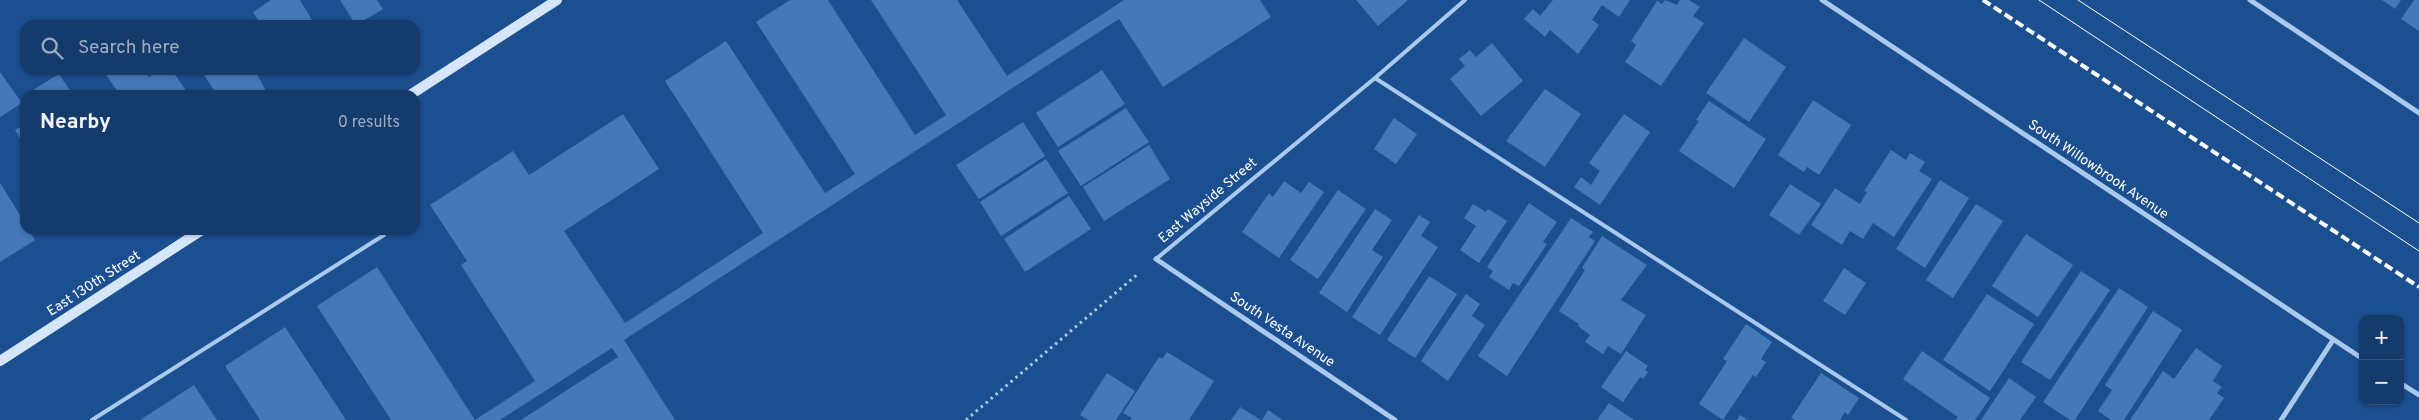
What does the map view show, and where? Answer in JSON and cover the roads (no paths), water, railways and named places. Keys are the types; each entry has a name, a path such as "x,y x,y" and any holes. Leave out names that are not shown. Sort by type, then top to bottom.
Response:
{"street":[{"path":"418,90 557,0"},
{"name":"South Willowbrook Avenue","path":"1822,0 2359,356"},
{"path":"2250,0 2419,113"},
{"name":"East 130th Street","path":"0,361 194,235"},
{"name":"South Vesta Avenue","path":"1156,259 1395,420"},
{"path":"2281,420 2333,340"},
{"path":"2404,386 2419,395"}],"lane":[{"name":"East Wayside Street","path":"1156,259 1375,78 1465,0"},
{"path":"1375,78 1906,420"},
{"path":"92,420 384,235"}],"tram line":[{"path":"2039,0 2419,251"},
{"path":"2078,0 2419,223"}],"railway":[{"path":"1983,0 2419,287"}]}
